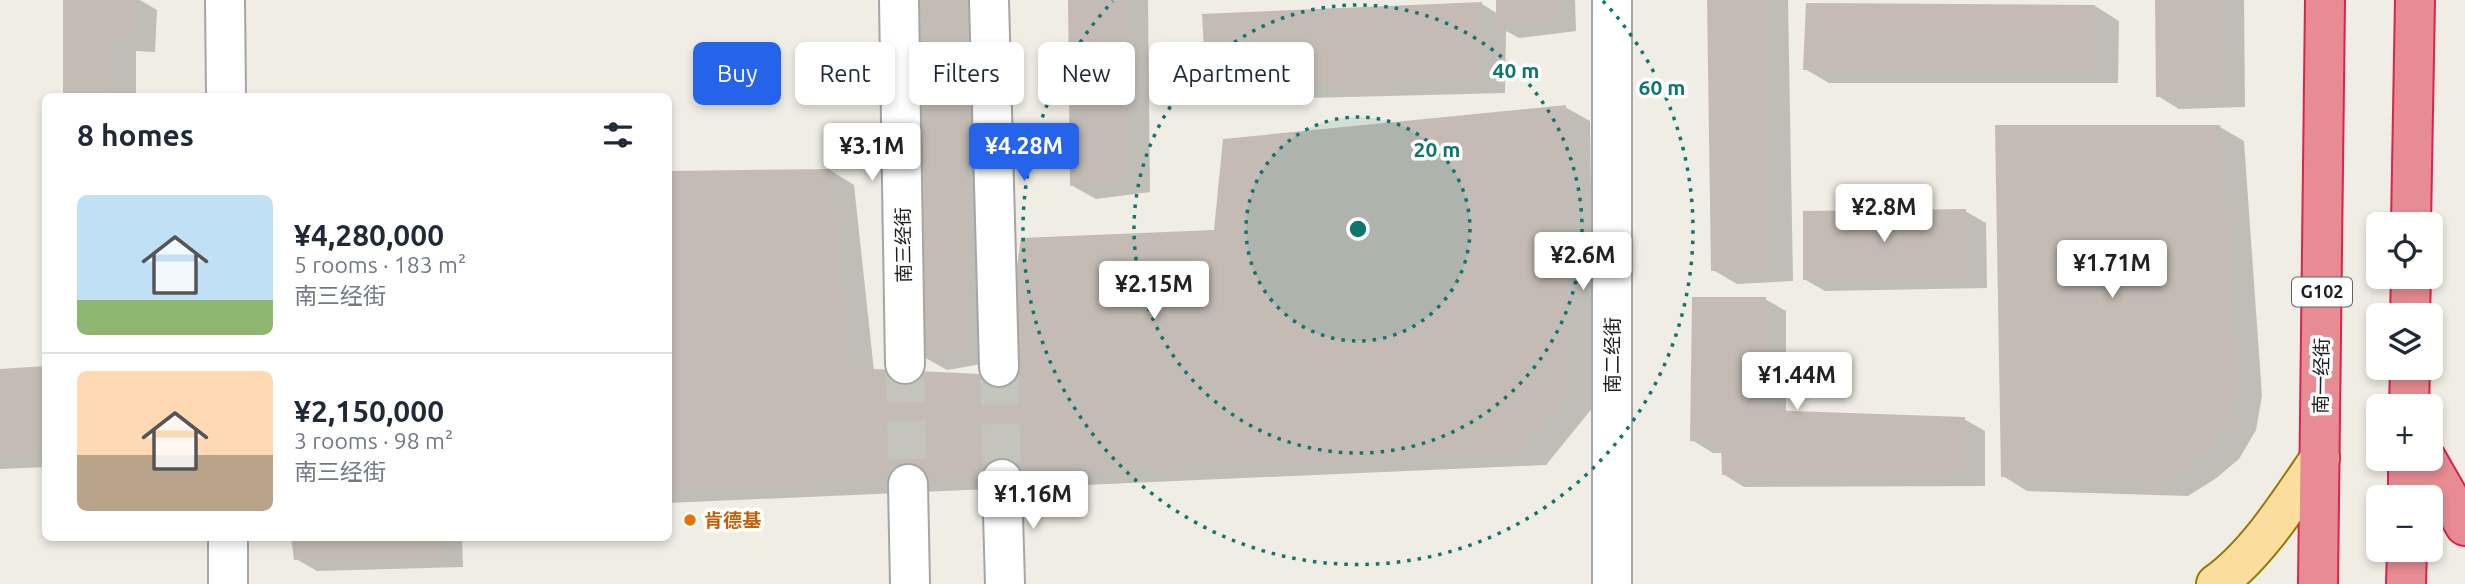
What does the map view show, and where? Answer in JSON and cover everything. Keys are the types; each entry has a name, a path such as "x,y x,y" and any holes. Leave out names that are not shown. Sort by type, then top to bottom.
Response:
{"highway":[{"name":"南一经街","path":"2318,584 2325,0"},
{"path":"2412,212 2414,0"},
{"path":"2433,471 2465,526"},
{"path":"2406,584 2407,562"}],"main road":[{"path":"2216,584 2233,572 2277,519 2320,458"}],"street":[{"path":"225,0 226,93"},
{"name":"南三经街","path":"899,0 905,364"},
{"path":"989,0 999,367"},
{"name":"南二经街","path":"1612,0 1612,584"},
{"path":"1002,479 1005,584"},
{"path":"908,484 909,584"},
{"path":"228,541 228,584"}],"building":[{"path":"63,0 133,0 131,39 112,38 112,93 63,93"},
{"path":"920,0 965,0 966,42 920,42"},
{"path":"1068,0 1125,0 1125,42 1068,42"},
{"path":"1496,0 1555,0 1556,20 1496,27"},
{"path":"1707,0 1764,0 1769,268 1711,271"},
{"path":"2155,0 2224,0 2225,96 2156,97"},
{"path":"1482,2 1481,80 1314,84 1314,42 1204,42 1202,14"},
{"path":"1806,3 2095,5 2094,70 1803,70"},
{"path":"920,105 967,105 970,349 921,357"},
{"path":"1069,105 1126,105 1126,179 1070,186"},
{"path":"1566,105 1570,392 1521,452 672,489 672,171 830,169 851,368 1002,375 1021,238 1214,230 1223,139"},
{"path":"1995,125 2220,125 2238,382 2232,416 2215,445 2190,466 2163,483 2001,477"},
{"path":"1966,209 1966,276 1803,280 1803,211"},
{"path":"1692,297 1766,297 1765,410 1965,417 1965,475 1722,475 1721,444 1690,441"},
{"path":"42,366 42,453 0,455 0,369"},
{"path":"292,541 442,541 443,556 294,560"}],"tunnel":[{"path":"905,364 908,484"},
{"path":"999,367 1002,479"}],"place":[{"name":"肯德基","path":"690,520"}]}
